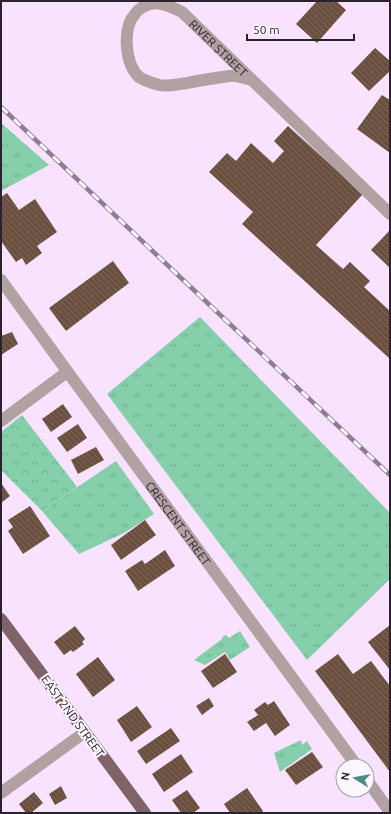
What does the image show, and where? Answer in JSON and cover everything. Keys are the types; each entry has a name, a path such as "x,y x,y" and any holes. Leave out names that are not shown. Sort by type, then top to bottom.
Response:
{"main road":[{"name":"EAST 2ND STREET","path":"1,619 145,813"}],"street":[{"name":"RIVER STREET","path":"252,80 229,76 161,86 148,82 139,76 133,68 129,56 126,40 134,14 150,4 157,3 170,6 182,12 390,214"},
{"name":"CRESCENT STREET","path":"1,280 351,758"},
{"path":"1,421 67,372"},
{"path":"1,792 84,732"},
{"path":"375,791 390,812"}],"green space":[{"path":"1,123 49,165 1,191"},
{"path":"200,317 390,513 390,579 307,660 107,394"},
{"path":"22,415 77,487 42,511 1,470 1,432"},
{"path":"116,461 154,514 124,533 79,554 42,511"},
{"path":"240,631 250,647 230,660 225,652 205,665 194,660 222,639 222,637 226,635 229,638"},
{"path":"301,740 302,745 307,741 312,749 280,772 274,753"}],"building":[{"path":"317,1 336,1 346,10 317,43 296,24"},
{"path":"375,48 390,61 390,71 369,91 351,73"},
{"path":"382,95 390,100 390,153 357,129"},
{"path":"288,126 363,194 316,245 343,269 350,262 370,281 364,287 390,311 390,359 242,224 253,212 209,172 227,153 236,161 251,143 273,163 284,151 274,141"},
{"path":"7,193 19,210 35,199 57,232 37,246 42,253 26,265 22,258 16,262 1,241 1,197"},
{"path":"390,230 390,268 371,250"},
{"path":"113,261 129,283 66,331 49,308"},
{"path":"12,332 18,344 1,355 1,336"},
{"path":"63,404 72,417 51,432 42,419"},
{"path":"78,424 87,438 67,452 57,438"},
{"path":"96,447 104,460 78,474 71,460"},
{"path":"1,483 10,496 1,503"},
{"path":"30,506 50,536 23,554 8,531 13,527 8,520"},
{"path":"145,520 156,535 121,560 111,545"},
{"path":"165,550 175,566 138,591 125,571 142,560 145,564"},
{"path":"390,625 390,670 368,642"},
{"path":"75,626 85,639 82,642 84,644 73,652 71,650 64,655 54,642"},
{"path":"225,654 237,672 213,688 201,671"},
{"path":"338,654 353,674 371,661 390,686 390,772 315,671"},
{"path":"98,657 115,680 93,697 76,674"},
{"path":"209,698 214,706 202,715 196,706"},
{"path":"274,701 290,725 275,736 266,723 254,731 247,722 258,715 254,710 265,702 268,705"},
{"path":"137,706 152,727 131,742 117,720"},
{"path":"171,728 180,741 146,764 137,751"},
{"path":"312,752 323,767 296,785 285,770"},
{"path":"181,754 193,772 164,792 152,774"},
{"path":"61,786 67,798 55,805 49,794"},
{"path":"247,788 263,811 261,813 230,813 224,804"},
{"path":"187,790 200,808 193,813 181,813 172,800"},
{"path":"34,792 43,803 31,813 26,813 19,804"}],"railway":[{"path":"1,107 390,475"}]}
